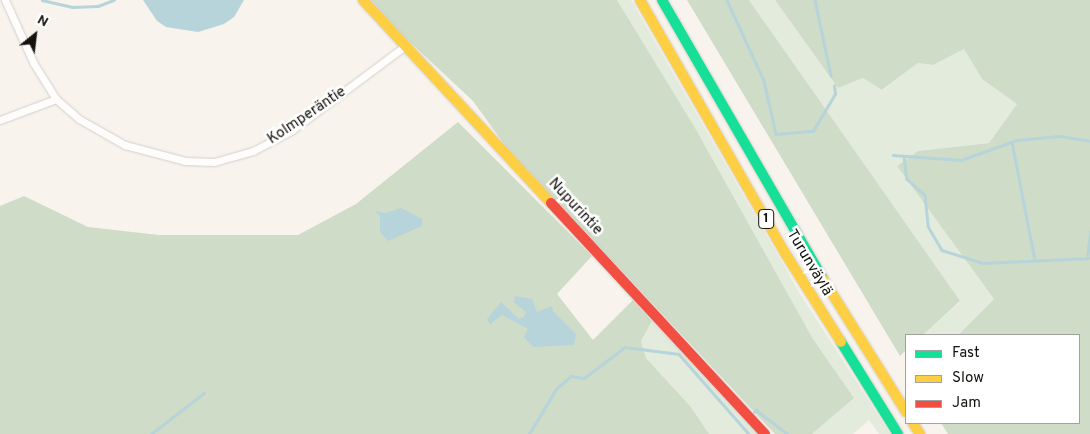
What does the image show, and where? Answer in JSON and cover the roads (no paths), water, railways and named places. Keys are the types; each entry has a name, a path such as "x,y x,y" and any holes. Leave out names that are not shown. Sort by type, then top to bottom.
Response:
{"main road":[{"name":"Nupurintie","path":"363,0 765,434"},
{"name":"Turunväylä","path":"640,0 785,253 898,434"},
{"name":"Turunväylä","path":"662,0 800,242 905,410"}],"street":[{"name":"Kolmperäntie","path":"5,0 34,64 56,99 79,119 125,145 185,161 214,162 253,151 291,131 405,46"},
{"path":"0,120 56,99"}],"water":[{"path":"143,0 244,0 234,17 224,24 198,32 166,27 157,21"},
{"path":"401,208 422,219 422,226 388,241 380,232 380,216 375,211 386,213"},
{"path":"515,296 532,299 537,312 552,306 553,311 576,334 574,345 533,347 524,337 528,329 502,315 490,324 487,319 501,302 519,319 524,317 526,312 514,302"}],"waterway":[{"path":"42,0 72,7 98,6 114,0"},
{"path":"727,0 764,81 776,134 813,131 835,94 834,86"},
{"path":"815,0 831,75"},
{"path":"893,155 961,160 1017,140 1060,136 1090,141"},
{"path":"1012,142 1035,260"},
{"path":"904,156 907,179 925,195 928,226 942,250 983,263 1090,258"},
{"path":"1087,258 1090,232"},
{"path":"529,434 556,389 571,376 584,378 625,347 679,354 749,434"},
{"path":"151,434 204,393"},
{"path":"754,412 756,410 788,434"}]}
